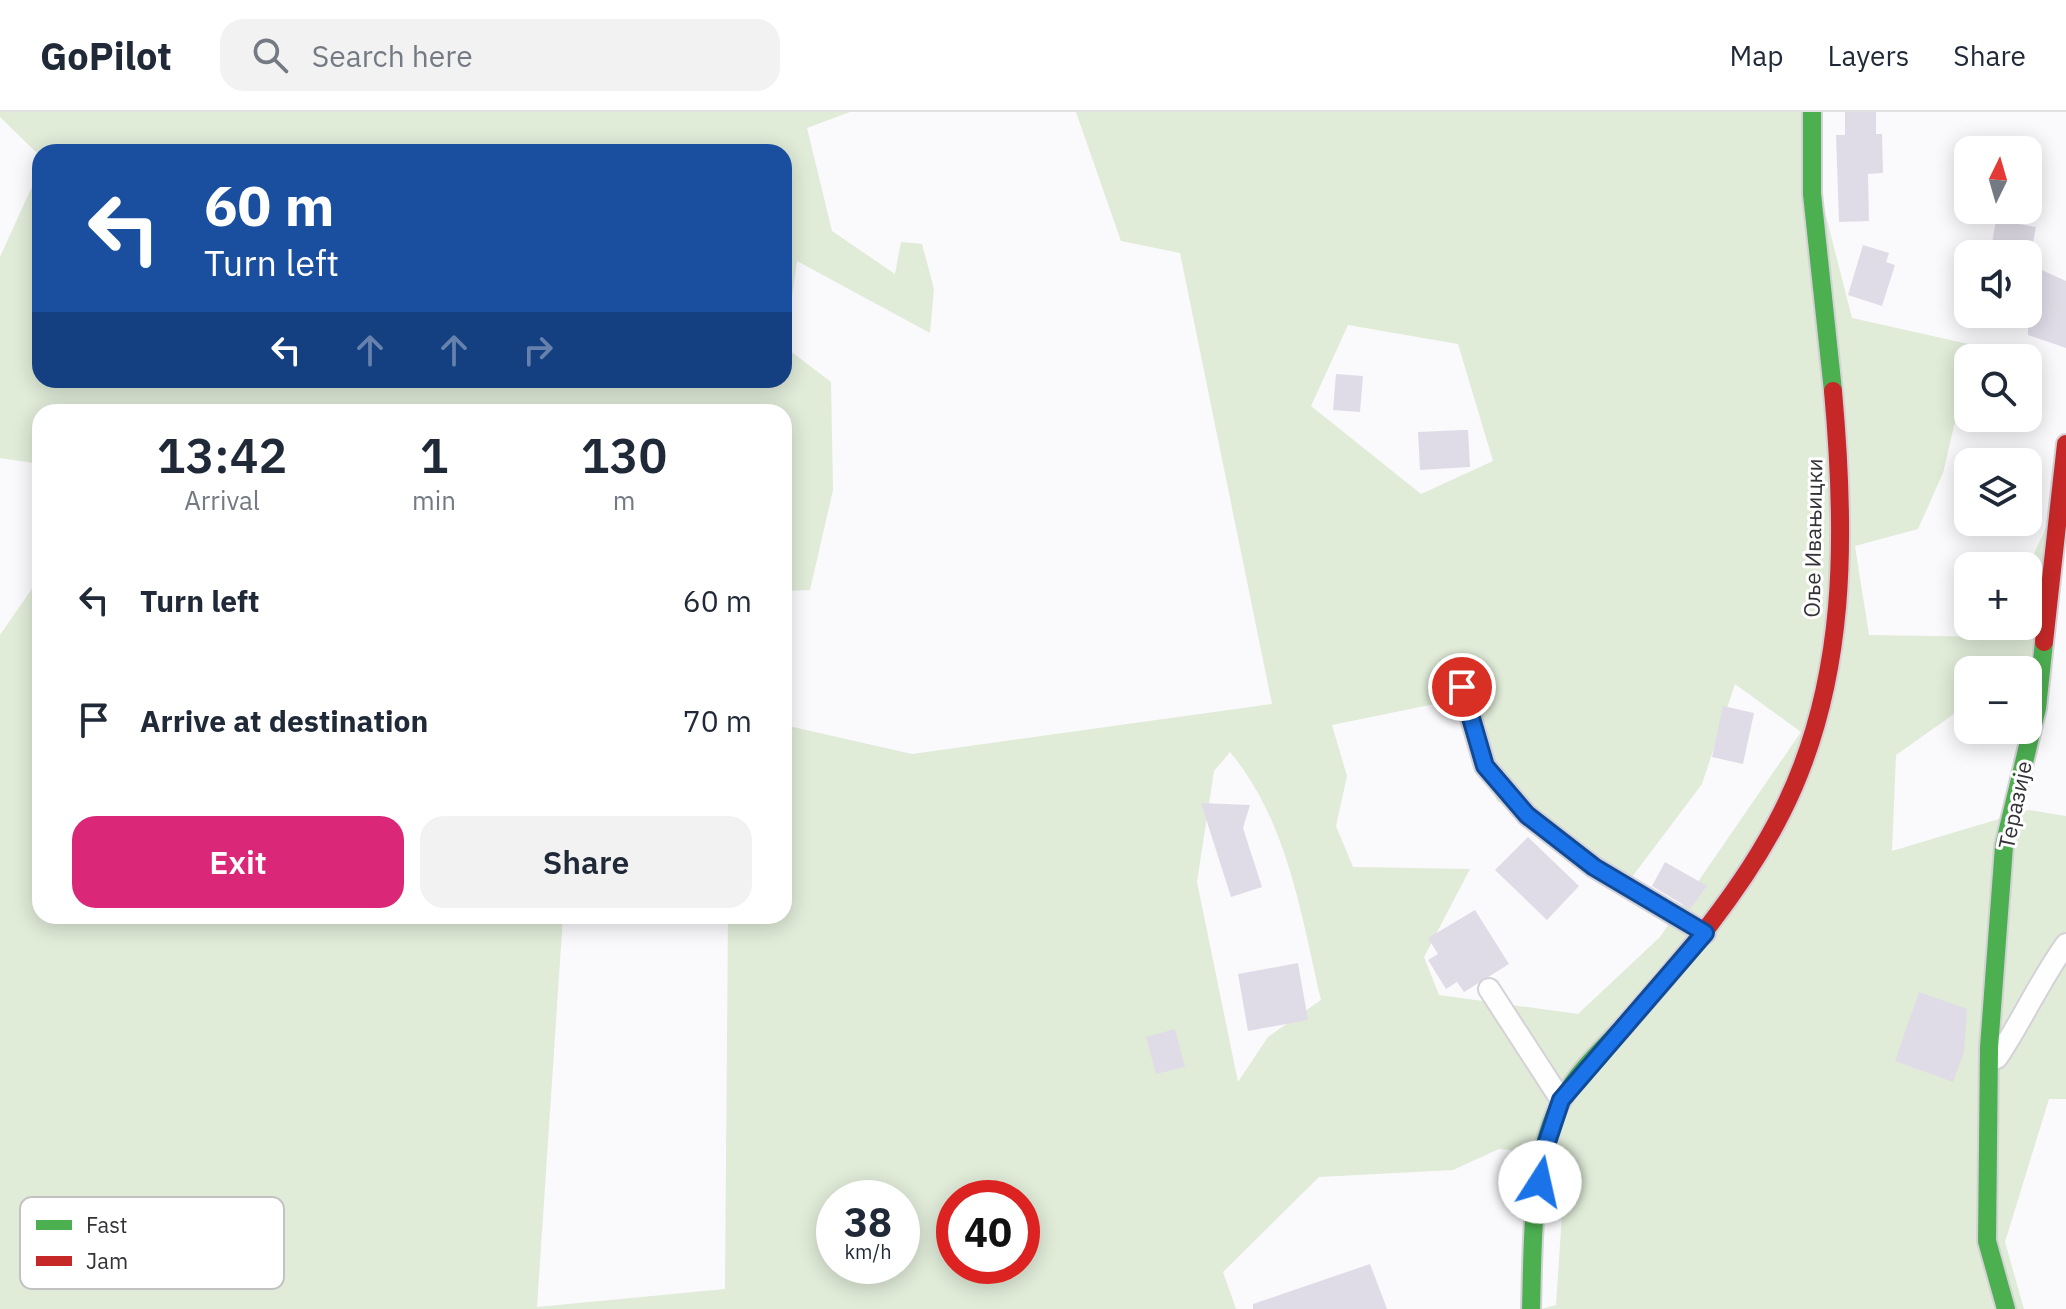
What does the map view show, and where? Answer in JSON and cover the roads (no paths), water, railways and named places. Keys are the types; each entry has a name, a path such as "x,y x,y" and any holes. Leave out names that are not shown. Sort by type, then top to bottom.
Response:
{"street":[{"name":"Оље Ивањицки","path":"1531,1309 1542,1157 1561,1100 1705,933 1756,860 1787,803 1814,736 1828,680 1838,608 1841,525 1837,434 1813,213 1812,112"},
{"name":"Теразије","path":"2006,1309 1987,1241 1988,1071 2004,846 2037,708 2066,444"}],"lane":[{"path":"1462,687 1485,766 1527,815 1594,867 1705,933"},
{"path":"1988,1071 2021,1021 2044,975 2066,944"},
{"path":"1489,989 1561,1100"}]}
